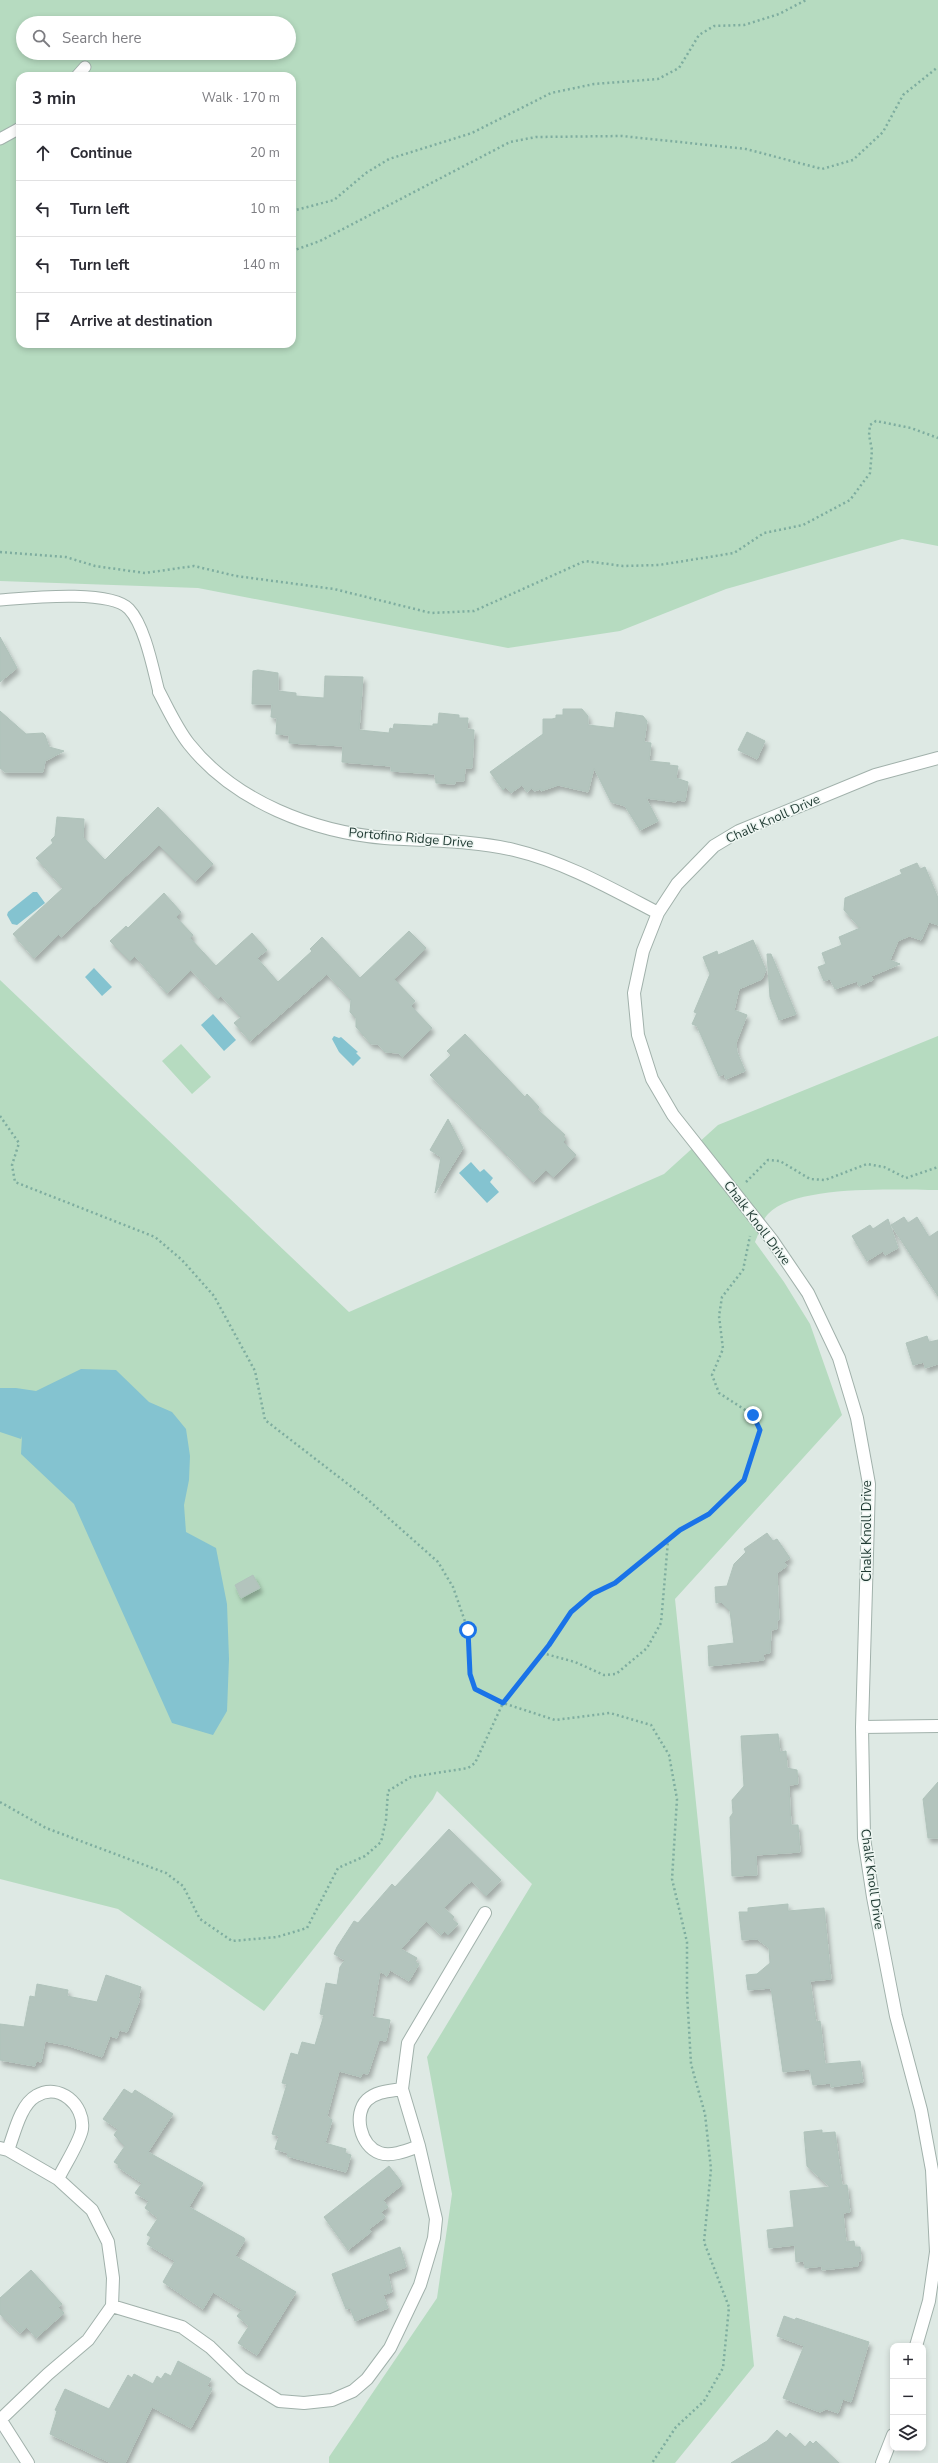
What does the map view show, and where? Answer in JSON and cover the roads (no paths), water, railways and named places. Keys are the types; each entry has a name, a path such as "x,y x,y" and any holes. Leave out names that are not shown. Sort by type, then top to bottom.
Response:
{"street":[{"name":"Portofino Ridge Drive","path":"159,692 188,744 208,763 240,789 264,803 301,820 358,835 475,843 515,850 555,863 583,875 658,913"},
{"name":"Chalk Knoll Drive","path":"917,2343 930,2301 937,2252 932,2170 921,2110 896,2016 866,1852 862,1728 869,1484 857,1418 839,1358 808,1293 772,1240 673,1115 652,1079 638,1035 634,993 643,950 658,913 677,884 714,846 739,831 875,775 938,758"},
{"path":"862,1728 938,1726"},
{"path":"112,2306 182,2328 210,2347 242,2378 279,2401 304,2403 332,2400 353,2391 366,2379 390,2348 420,2285 434,2238 436,2219 419,2146 402,2089 408,2043 485,1913"},
{"path":"402,2089 378,2093 367,2100 360,2111 360,2128 367,2143 379,2153 398,2153 419,2146"},
{"path":"28,2463 0,2420 48,2374 88,2340 112,2306 113,2278 108,2242 92,2210 58,2179 4,2149 25,2108 35,2096 49,2092 65,2094 76,2105 83,2117 82,2131 58,2179"},
{"path":"882,2463 890,2443"}],"lane":[{"path":"81,72 85,67"},
{"path":"0,139 16,130"},
{"path":"0,600 76,596 112,601 128,609 144,637 159,692"}],"water":[{"path":"33,892 37,892 45,903 17,925 12,924 7,915 8,912"},
{"path":"94,968 112,987 102,996 85,977"},
{"path":"213,1014 236,1040 224,1051 201,1025"},
{"path":"334,1036 339,1038 341,1037 358,1052 356,1053 361,1058 353,1066 339,1052 332,1039"},
{"path":"471,1162 480,1172 484,1169 493,1178 490,1182 499,1192 487,1203 459,1173"},
{"path":"81,1369 116,1370 149,1402 172,1412 186,1429 190,1456 189,1480 184,1505 186,1532 216,1548 227,1604 229,1659 227,1711 213,1735 172,1723 74,1504 21,1454 22,1436 21,1439 0,1432 0,1388 16,1388 36,1391"}]}
